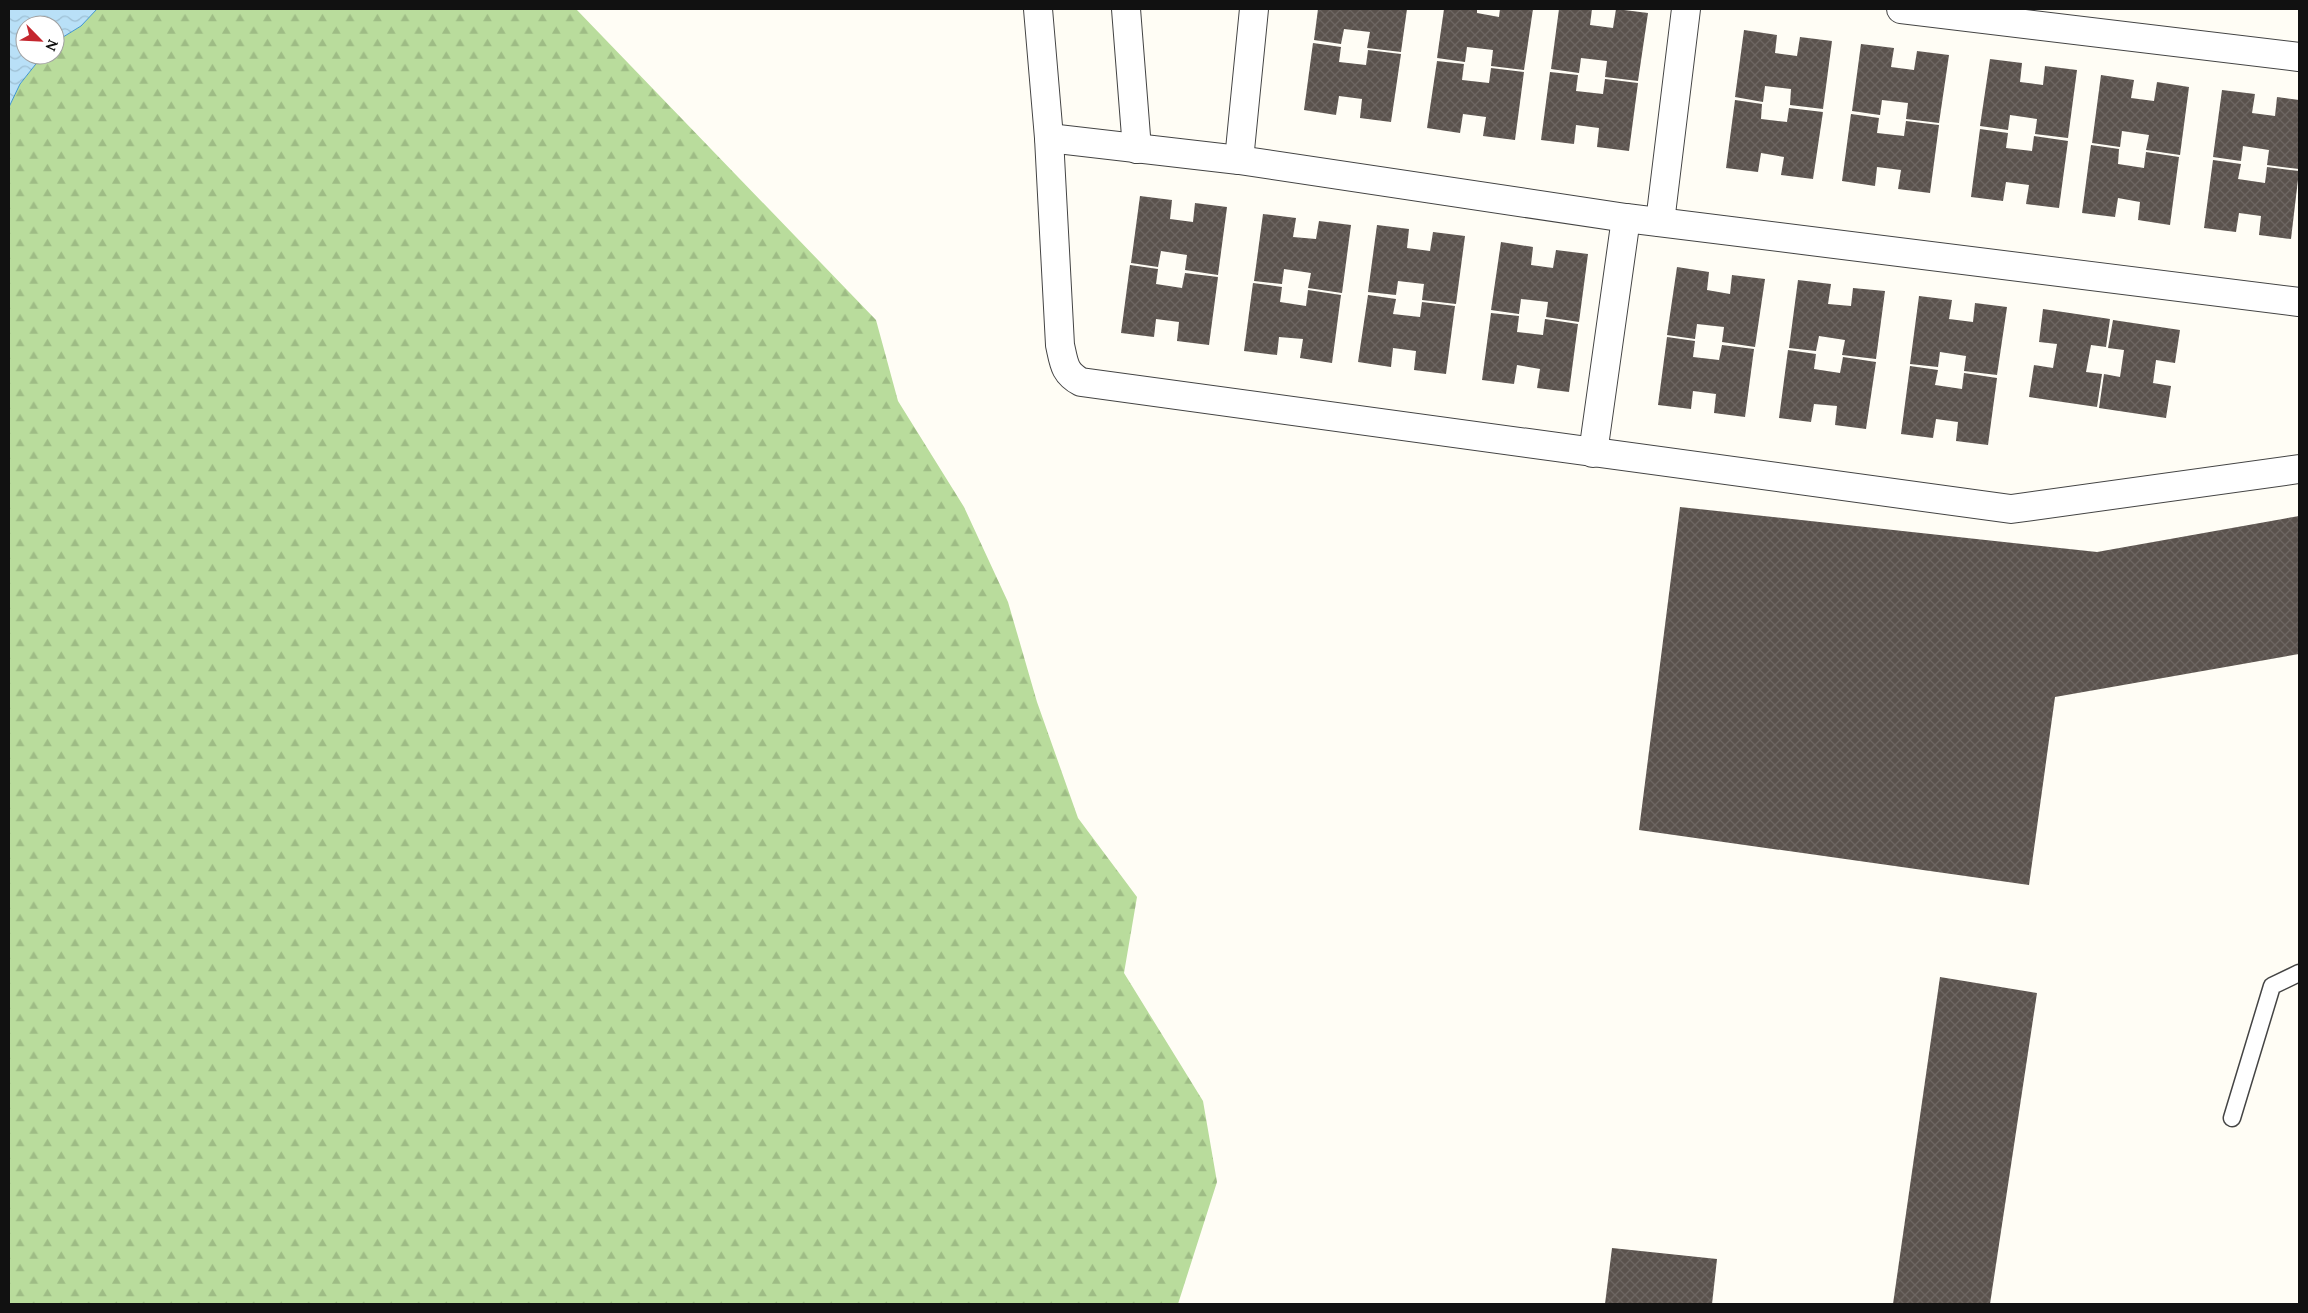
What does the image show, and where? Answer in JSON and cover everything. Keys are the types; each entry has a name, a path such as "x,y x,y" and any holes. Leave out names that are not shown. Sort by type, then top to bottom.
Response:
{"street":[{"path":"1038,9 1049,138 1060,345 1065,366 1070,376 1081,382 2011,509 2299,469"},
{"path":"1126,9 1137,149"},
{"path":"1239,160 1254,9"},
{"path":"1660,222 1686,9"},
{"path":"1901,9 2299,57"},
{"path":"1049,138 1239,160 1626,218 2299,302"},
{"path":"1593,453 1626,218"}],"lane":[{"path":"2232,1118 2272,986 2299,973"}],"green space":[{"path":"97,9 576,9 876,320 898,401 964,507 1008,602 1037,702 1078,818 1137,897 1124,973 1203,1101 1217,1182 1178,1304 9,1304 9,107 20,84 35,65 65,65 65,36 81,26"}],"water":[{"path":"9,9 97,9 81,26 65,36 65,15 15,15 15,65 35,65 20,84 9,107"}],"building":[{"path":"1318,9 1407,9 1401,52 1367,48 1370,32 1344,29 1341,44 1314,40"},
{"path":"1444,9 1477,9 1477,13 1499,17 1500,9 1533,9 1524,70 1491,66 1493,50 1467,47 1465,62 1437,58"},
{"path":"1559,9 1592,9 1590,25 1613,28 1616,9 1648,13 1638,81 1605,77 1607,61 1581,58 1579,73 1551,69"},
{"path":"1744,30 1777,35 1775,53 1797,56 1800,37 1832,41 1823,109 1790,105 1791,89 1765,86 1763,102 1735,97"},
{"path":"1313,43 1341,47 1339,62 1366,65 1368,50 1401,54 1391,122 1360,118 1362,99 1339,96 1336,115 1304,110"},
{"path":"1861,44 1894,48 1891,67 1914,70 1917,51 1949,55 1939,123 1906,119 1908,103 1882,100 1880,115 1852,111"},
{"path":"1990,59 2022,63 2020,82 2043,85 2045,66 2077,70 2068,138 2035,134 2037,119 2010,115 2008,130 1980,126"},
{"path":"1437,61 1464,64 1462,80 1489,83 1491,68 1524,72 1515,140 1483,136 1486,117 1463,114 1460,133 1427,128"},
{"path":"1550,72 1578,75 1576,91 1603,94 1605,79 1638,83 1629,151 1597,147 1599,128 1576,125 1574,144 1541,140"},
{"path":"2101,75 2134,80 2131,98 2154,101 2157,82 2189,87 2180,155 2146,150 2149,135 2122,131 2120,147 2092,143"},
{"path":"2222,90 2255,94 2252,113 2275,116 2277,97 2299,100 2299,169 2267,165 2269,150 2243,146 2241,161 2213,157"},
{"path":"1735,100 1762,104 1761,119 1787,122 1789,108 1823,112 1813,179 1781,175 1784,157 1761,153 1758,172 1726,168"},
{"path":"1851,114 1879,118 1877,133 1904,136 1906,121 1939,125 1930,193 1898,189 1901,170 1877,167 1875,186 1842,181"},
{"path":"1980,129 2008,133 2006,148 2032,151 2034,136 2068,141 2059,208 2026,204 2029,185 2006,182 2003,201 1971,197"},
{"path":"2091,145 2119,149 2118,164 2144,168 2146,152 2179,157 2170,225 2138,220 2140,202 2118,198 2115,217 2082,213"},
{"path":"2213,160 2241,164 2238,179 2265,183 2267,167 2299,171 2291,239 2259,235 2261,216 2239,213 2236,232 2204,228"},
{"path":"1140,196 1172,200 1170,219 1193,222 1195,203 1227,207 1218,275 1185,270 1187,255 1161,251 1158,267 1131,263"},
{"path":"1263,214 1296,218 1293,237 1316,239 1319,221 1351,225 1342,293 1308,288 1311,273 1284,269 1282,284 1254,281"},
{"path":"1377,225 1409,229 1407,248 1430,251 1433,232 1465,236 1456,304 1422,300 1424,284 1398,281 1396,295 1368,292"},
{"path":"1501,242 1533,247 1531,265 1553,268 1556,250 1588,254 1579,322 1546,317 1548,302 1521,299 1519,314 1491,310"},
{"path":"1130,265 1158,269 1156,284 1182,288 1185,273 1218,277 1209,345 1177,341 1179,322 1156,319 1154,337 1121,333"},
{"path":"1677,267 1709,272 1707,290 1730,294 1732,275 1765,279 1755,347 1722,342 1724,327 1697,324 1695,339 1667,335"},
{"path":"1798,280 1831,284 1828,304 1851,306 1853,288 1885,291 1876,359 1842,355 1845,340 1819,336 1816,351 1789,348"},
{"path":"1253,283 1282,287 1280,302 1306,306 1308,290 1341,295 1332,363 1300,358 1303,339 1279,337 1277,355 1244,351"},
{"path":"1368,295 1396,299 1393,314 1420,317 1422,302 1455,306 1446,374 1414,370 1416,351 1393,348 1391,367 1358,362"},
{"path":"1919,296 1952,300 1949,319 1973,322 1975,303 2007,307 1997,375 1964,371 1966,356 1940,352 1938,367 1910,364"},
{"path":"2043,309 2110,319 2106,347 2091,345 2086,372 2102,374 2097,407 2029,397 2034,365 2053,368 2057,344 2039,342"},
{"path":"1491,313 1519,316 1517,332 1543,335 1545,319 1578,324 1569,392 1537,388 1540,369 1517,365 1514,384 1482,380"},
{"path":"2113,320 2180,330 2175,363 2156,360 2153,383 2171,386 2166,418 2099,408 2104,374 2120,377 2124,350 2108,348"},
{"path":"1667,337 1695,341 1693,357 1719,360 1722,345 1754,349 1745,417 1714,413 1716,394 1693,391 1691,409 1658,405"},
{"path":"1788,350 1816,354 1814,369 1840,373 1843,357 1876,362 1866,429 1835,425 1837,406 1814,404 1811,422 1779,418"},
{"path":"1910,366 1938,370 1935,385 1962,389 1964,373 1997,378 1988,445 1956,441 1958,422 1936,419 1933,438 1901,434"},
{"path":"1680,507 2097,552 2299,516 2299,654 2055,697 2029,885 1639,830"},
{"path":"1940,977 2037,993 1990,1304 1893,1304"},
{"path":"1612,1248 1717,1259 1712,1304 1605,1304"}]}
